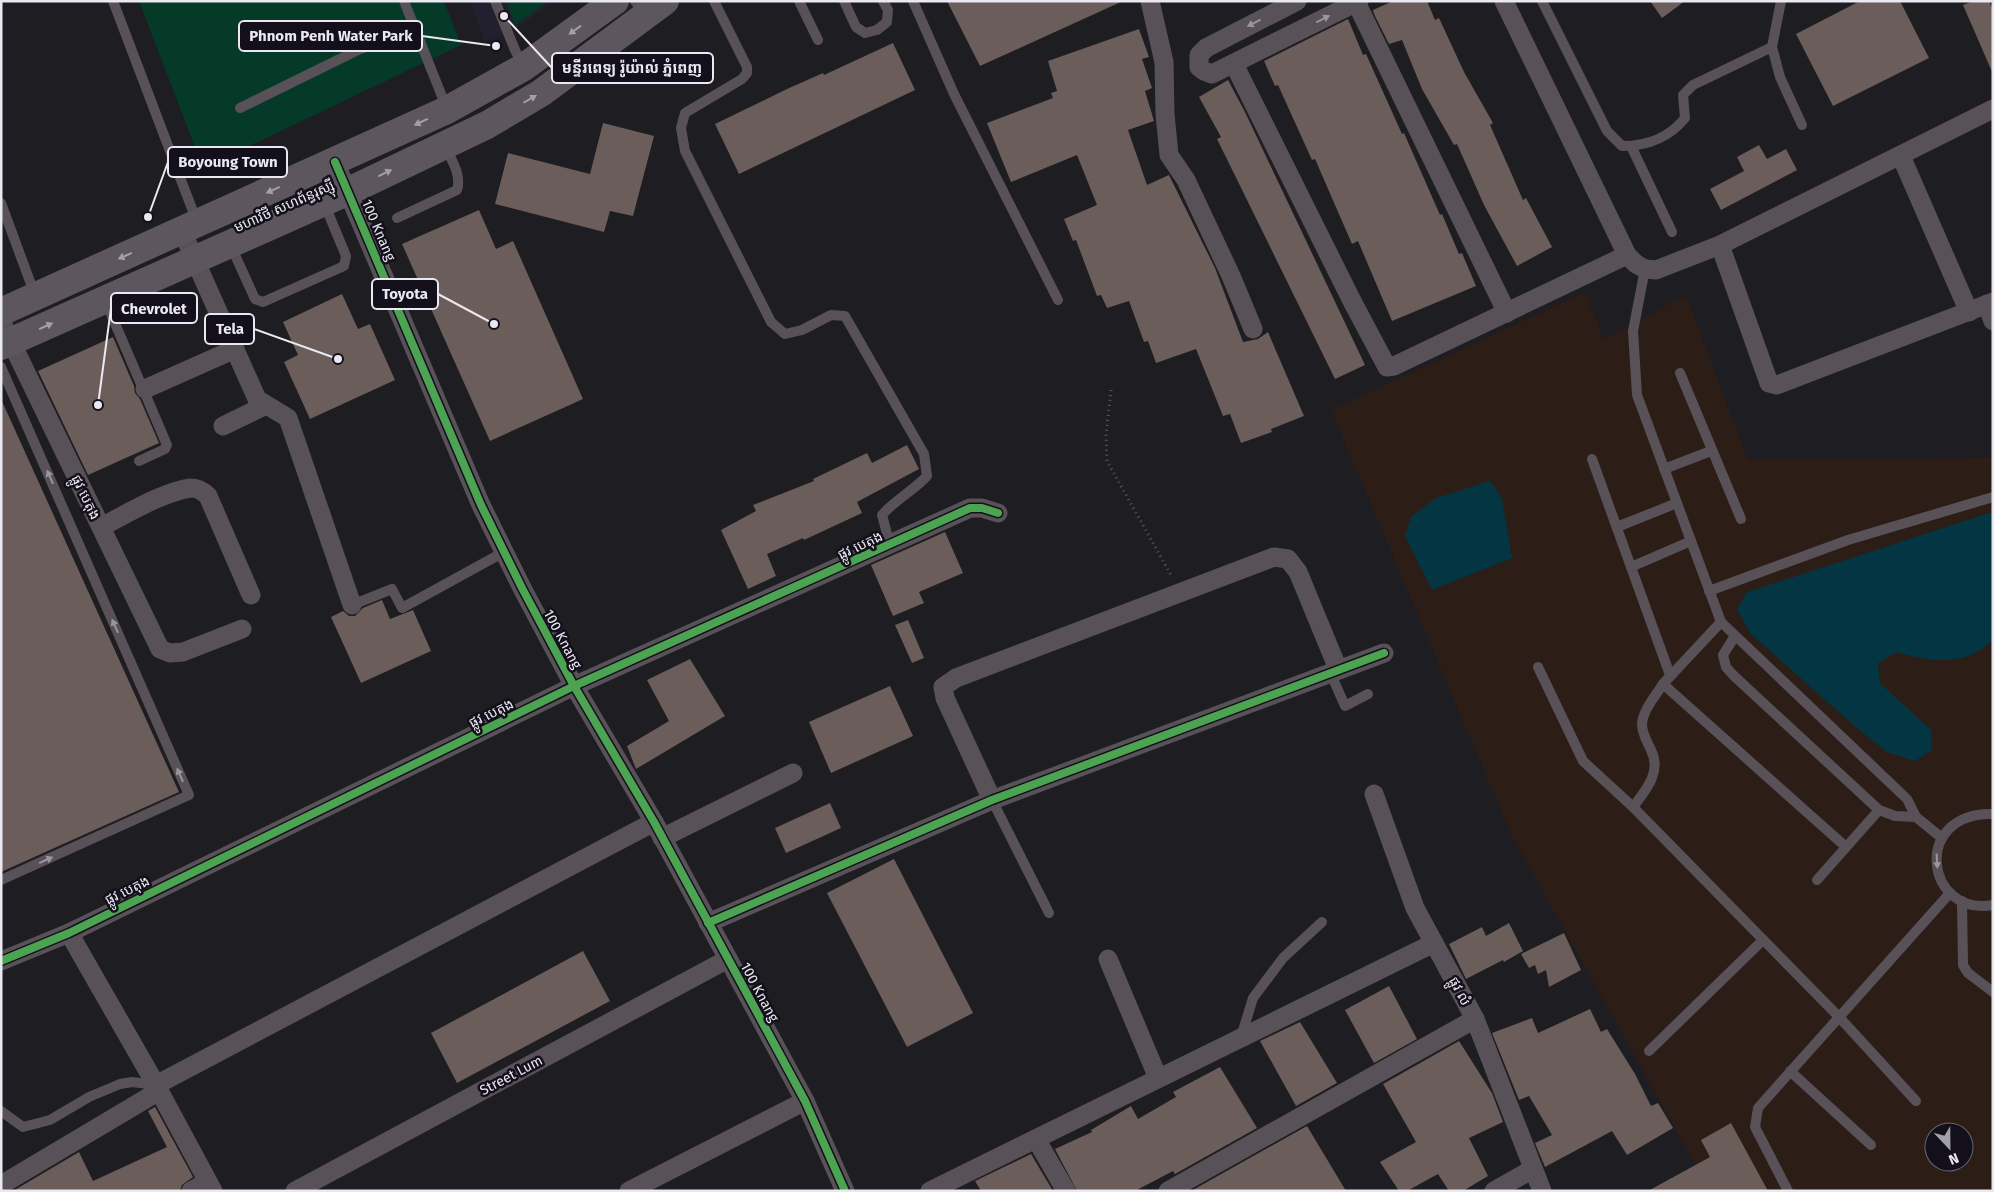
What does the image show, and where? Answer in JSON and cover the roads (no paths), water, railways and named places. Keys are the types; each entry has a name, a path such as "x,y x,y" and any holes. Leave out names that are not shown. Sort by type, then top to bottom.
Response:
{"highway":[{"name":"មហាវិថី សហព័ន្ធរុស្ស៊ី","path":"1,312 447,110 524,67 615,1"},
{"name":"មហាវិថី សហព័ន្ធរុស្ស៊ី","path":"5,336 105,300 349,191 487,125 542,93 649,6"}],"street":[{"path":"1150,1 1164,62 1165,114 1169,155 1186,180 1231,276 1252,329"},
{"path":"1297,1 1206,48 1198,59 1200,67 1212,74 1358,2 1507,313"},
{"path":"1504,1 1627,255 1636,264 1645,268 1656,270 1720,245 1993,110"},
{"path":"1234,64 1352,301 1387,366 1394,366 1627,255"},
{"path":"1901,156 1969,312"},
{"name":"100 Knang","path":"335,162 349,191 481,505 504,552 574,686 658,830 805,1101 845,1191"},
{"path":"190,227 212,252 234,348 257,399 264,406 288,418 352,605"},
{"path":"1720,245 1769,383 1777,385 1969,312 1991,309"},
{"name":"ផ្លូវ បេតុង","path":"5,336 160,649 170,654 183,652 242,629"},
{"path":"145,389 234,348"},
{"path":"224,426 264,406"},
{"path":"101,527 174,493 191,488 201,489 208,496 251,595"},
{"name":"ផ្លូវ បេតុង","path":"1,960 69,933 574,686 970,508 982,508 998,513"},
{"path":"992,800 945,698 943,687 956,678 1179,592 1274,557 1288,559 1298,572 1334,671"},
{"path":"708,923 992,800 1384,653"},
{"path":"1,1185 158,1088 658,830 793,773"},
{"name":"ផ្លូវ លំ","path":"1374,794 1415,908 1475,1019 1542,1191"},
{"path":"69,933 158,1088 210,1186 191,1191"},
{"path":"930,1191 1434,943"},
{"name":"Street Lum","path":"295,1191 728,959"},
{"path":"1108,959 1158,1078"},
{"path":"1168,1191 1475,1019"},
{"path":"629,1191 805,1101"},
{"path":"1036,1138 1066,1191"},
{"path":"1494,1191 1533,1169"}],"lane":[{"path":"113,1 190,227"},
{"path":"404,1 447,110"},
{"path":"496,1 515,50 524,67"},
{"path":"714,1 747,67 747,73 742,79 685,113 681,128 686,151 771,322 785,334 802,330 831,315 844,316 924,454 927,476 916,488 892,503 882,515 890,545"},
{"path":"799,1 818,40"},
{"path":"844,1 856,27 865,33 877,30 887,22 888,10 883,1"},
{"path":"913,1 954,94 1058,300"},
{"path":"1781,1 1772,47 1780,77 1802,124"},
{"path":"1546,3 1607,131 1622,146 1641,146 1674,131 1685,118 1683,95 1693,85 1772,47"},
{"path":"240,108 360,48 391,40 420,42"},
{"path":"398,218 457,190 459,183 458,175 445,145"},
{"path":"1631,146 1672,232"},
{"path":"212,252 254,299 263,302 344,266 346,256 323,202"},
{"path":"1,204 36,296"},
{"path":"1645,268 1633,330 1634,374 1637,395 1721,622 1907,799 1916,817 1942,838"},
{"path":"105,300 145,389 167,445 165,449 139,461"},
{"path":"1,367 189,795 1,880"},
{"path":"1680,373 1741,519"},
{"path":"1664,469 1711,451"},
{"path":"1592,459 1670,675"},
{"path":"1709,591 1848,540 1993,497"},
{"path":"1617,527 1677,503"},
{"path":"1631,567 1691,541"},
{"path":"352,605 392,589 402,608 504,552"},
{"path":"1633,807 1647,789 1656,769 1655,758 1643,735 1642,725 1644,716 1670,675 1721,622"},
{"path":"1735,636 1723,654 1726,666 1879,810 1895,816 1916,817"},
{"path":"1538,668 1583,761 1633,807 1840,1018 1916,1101"},
{"path":"1334,671 1345,706 1368,694"},
{"path":"1663,684 1846,847"},
{"path":"992,800 1049,913"},
{"path":"1817,880 1879,810"},
{"path":"1993,814 1972,814 1954,823 1942,838 1937,852 1936,867 1941,881 1950,893 1962,901 1976,906 1993,905"},
{"path":"1788,1191 1755,1127 1758,1108 1950,893"},
{"path":"1962,901 1963,965 1968,973 1993,992"},
{"path":"1240,1038 1253,998 1283,958 1322,922"},
{"path":"1649,1051 1763,940"},
{"path":"1790,1071 1871,1145"},
{"path":"1,1111 23,1127 30,1126 50,1120 89,1098 120,1084 132,1082 158,1088"}],"water":[{"path":"1490,481 1502,499 1512,558 1432,590 1405,536 1411,517 1436,498"},
{"path":"1993,513 1993,640 1983,649 1960,658 1935,660 1897,652 1878,663 1880,683 1931,730 1932,750 1915,761 1887,752 1858,729 1750,633 1737,609 1747,592"}],"place":[{"name":"មន្ទីរពេទ្យ រ៉ូយ៉ាល់ ភ្នំពេញ","path":"504,16"},
{"name":"Phnom Penh Water Park","path":"496,46"},
{"name":"Boyoung Town","path":"148,217"},
{"name":"Toyota","path":"494,324"},
{"name":"Tela","path":"338,359"},
{"name":"Chevrolet","path":"98,405"}]}
